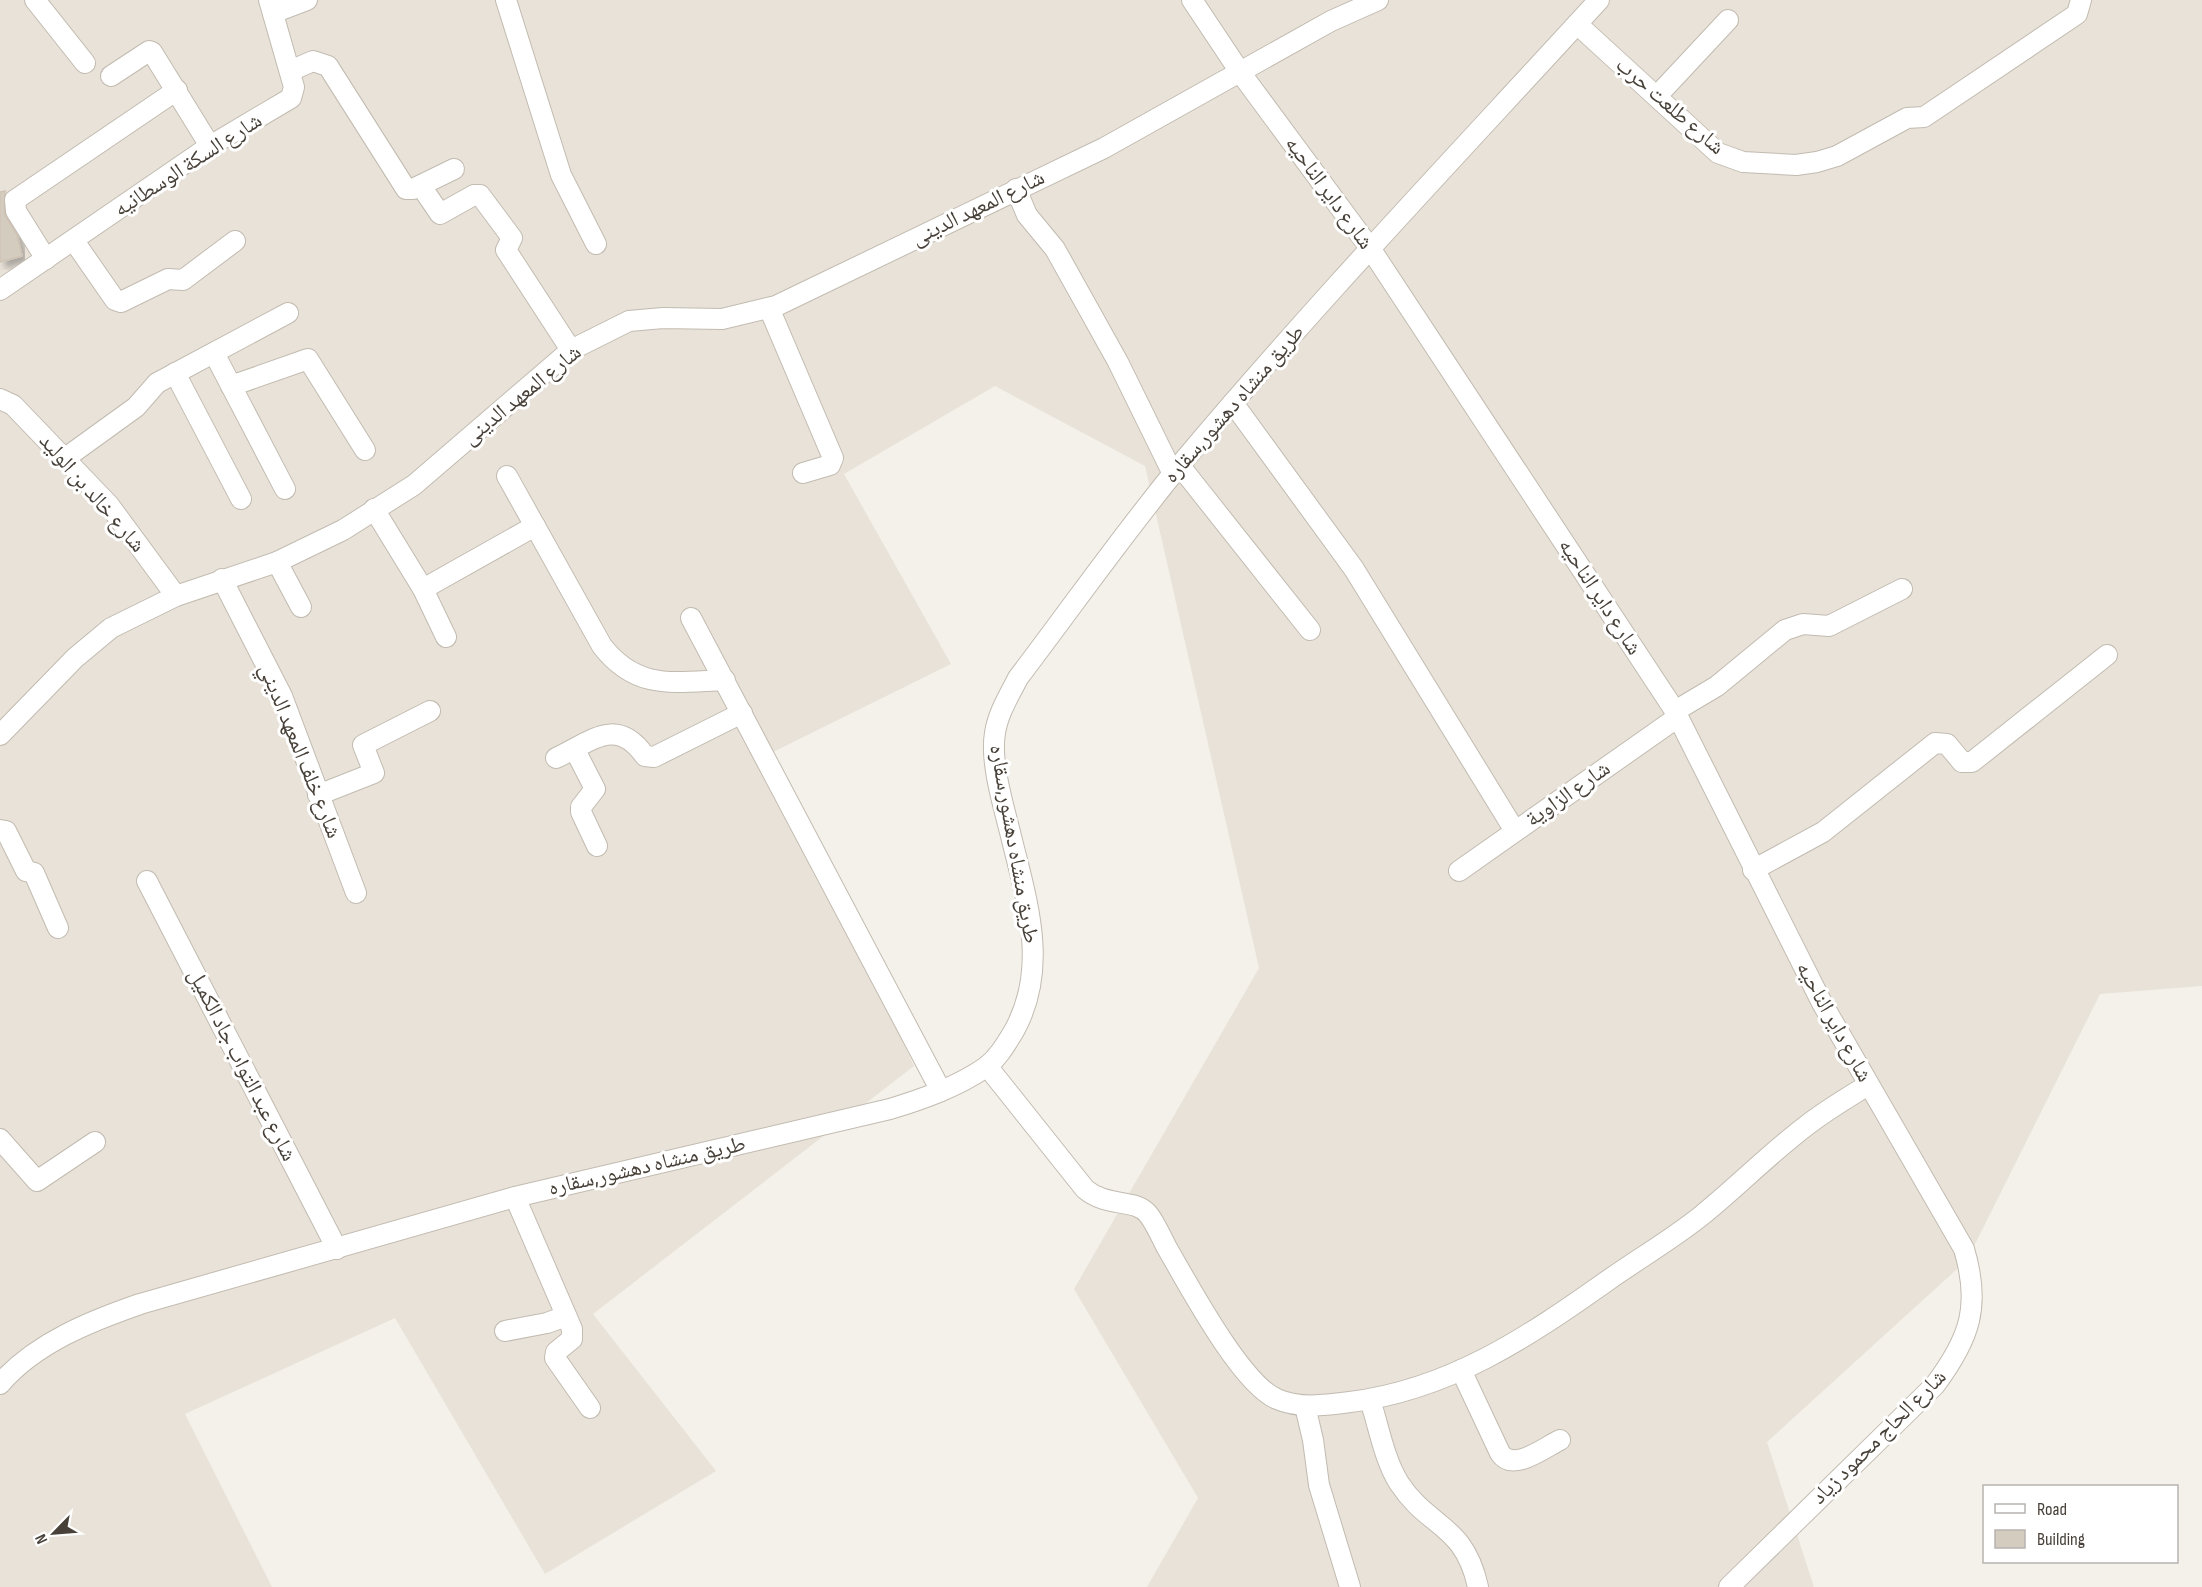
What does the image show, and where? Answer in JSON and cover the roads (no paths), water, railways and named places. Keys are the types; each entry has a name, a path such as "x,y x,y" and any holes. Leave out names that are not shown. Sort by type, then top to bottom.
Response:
{"street":[{"path":"34,0 85,63"},
{"path":"271,6 307,0"},
{"path":"506,0 561,175 596,244"},
{"name":"شارع داير الناحيه","path":"1192,0 1240,72 1370,248 1676,714 1822,1003 1952,1228"},
{"name":"شارع المعهد الدينى","path":"0,735 93,642 111,628 176,596 222,579 245,574 311,547 374,509 430,472 571,350 628,321 663,318 722,319 769,308 1104,148 1331,21 1378,0"},
{"name":"طريق منشاه دهشور,سقاره","path":"0,1384 9,1373 49,1344 105,1316 515,1197 890,1109 941,1091 987,1066 1000,1054 1026,1010 1034,962 1024,891 1004,810 994,752 994,734 999,714 1018,678 1176,470 1233,403 1370,248 1599,0"},
{"name":"شارع طلعت حرب","path":"1577,24 1719,153 1743,162 1796,165 1837,156 1907,118 1924,117 2077,14 2081,0"},
{"name":"شارع السكة الوسطانيه","path":"0,290 210,146 291,98 294,87 271,6"},
{"path":"1657,96 1728,20"},
{"path":"111,76 149,51 152,52 210,146"},
{"path":"290,71 313,61 328,66 406,189 421,186 454,169"},
{"path":"46,259 16,211 15,200 177,90"},
{"path":"421,186 440,214 474,195 480,195 512,238 506,250 571,350"},
{"path":"1016,189 1027,215 1055,249 1176,470 1310,630"},
{"path":"74,241 115,300 121,302 168,279 183,280 235,241"},
{"path":"769,308 833,458 830,465 803,474"},
{"path":"64,459 136,407 157,383 288,313"},
{"path":"214,353 285,489"},
{"path":"231,386 308,359 365,450"},
{"path":"175,374 241,500"},
{"name":"شارع خالد بن الوليد","path":"0,399 13,405 130,530 176,596"},
{"path":"1233,403 1354,568 1515,831"},
{"path":"507,476 602,646 614,661 645,680 663,683 725,680"},
{"path":"374,509 423,589 446,637"},
{"path":"423,589 535,526"},
{"path":"277,562 301,607"},
{"name":"شارع خلف المعهد الديني","path":"222,579 282,696 356,892"},
{"name":"شارع الزاوية","path":"1459,871 1717,686 1785,630 1803,624 1829,626 1902,589"},
{"path":"691,618 941,1091"},
{"path":"1753,870 1822,832 1935,743 1947,744 1962,762 1972,762 2107,655"},
{"path":"318,795 373,774 363,745 430,711"},
{"path":"556,759 606,734 616,733 632,740 645,756 654,757 742,713"},
{"path":"575,750 595,789 580,812 597,846"},
{"path":"0,830 6,831 26,871 34,873 58,928"},
{"name":"شارع عبد التواب جاد الكميل","path":"147,880 337,1249"},
{"path":"987,1066 1085,1190 1096,1199 1129,1203 1147,1213 1227,1345 1258,1386 1276,1399 1305,1406 1370,1400 1412,1390 1486,1360 1545,1326 1673,1238 1752,1174 1805,1126 1868,1085"},
{"path":"0,1139 37,1181 94,1142"},
{"path":"515,1197 572,1329 572,1339 559,1349 555,1358 590,1408"},
{"name":"شارع الحاج محمود زياد","path":"1729,1587 1935,1385 1950,1364 1966,1334 1971,1319 1973,1295 1971,1272 1964,1248 1952,1228"},
{"path":"504,1331 547,1323 567,1316"},
{"path":"1461,1370 1500,1454 1506,1460 1516,1462 1560,1440"},
{"path":"1370,1400 1399,1482 1419,1506 1457,1538 1473,1564 1478,1587"},
{"path":"1305,1406 1313,1440 1319,1485 1350,1587"}]}
